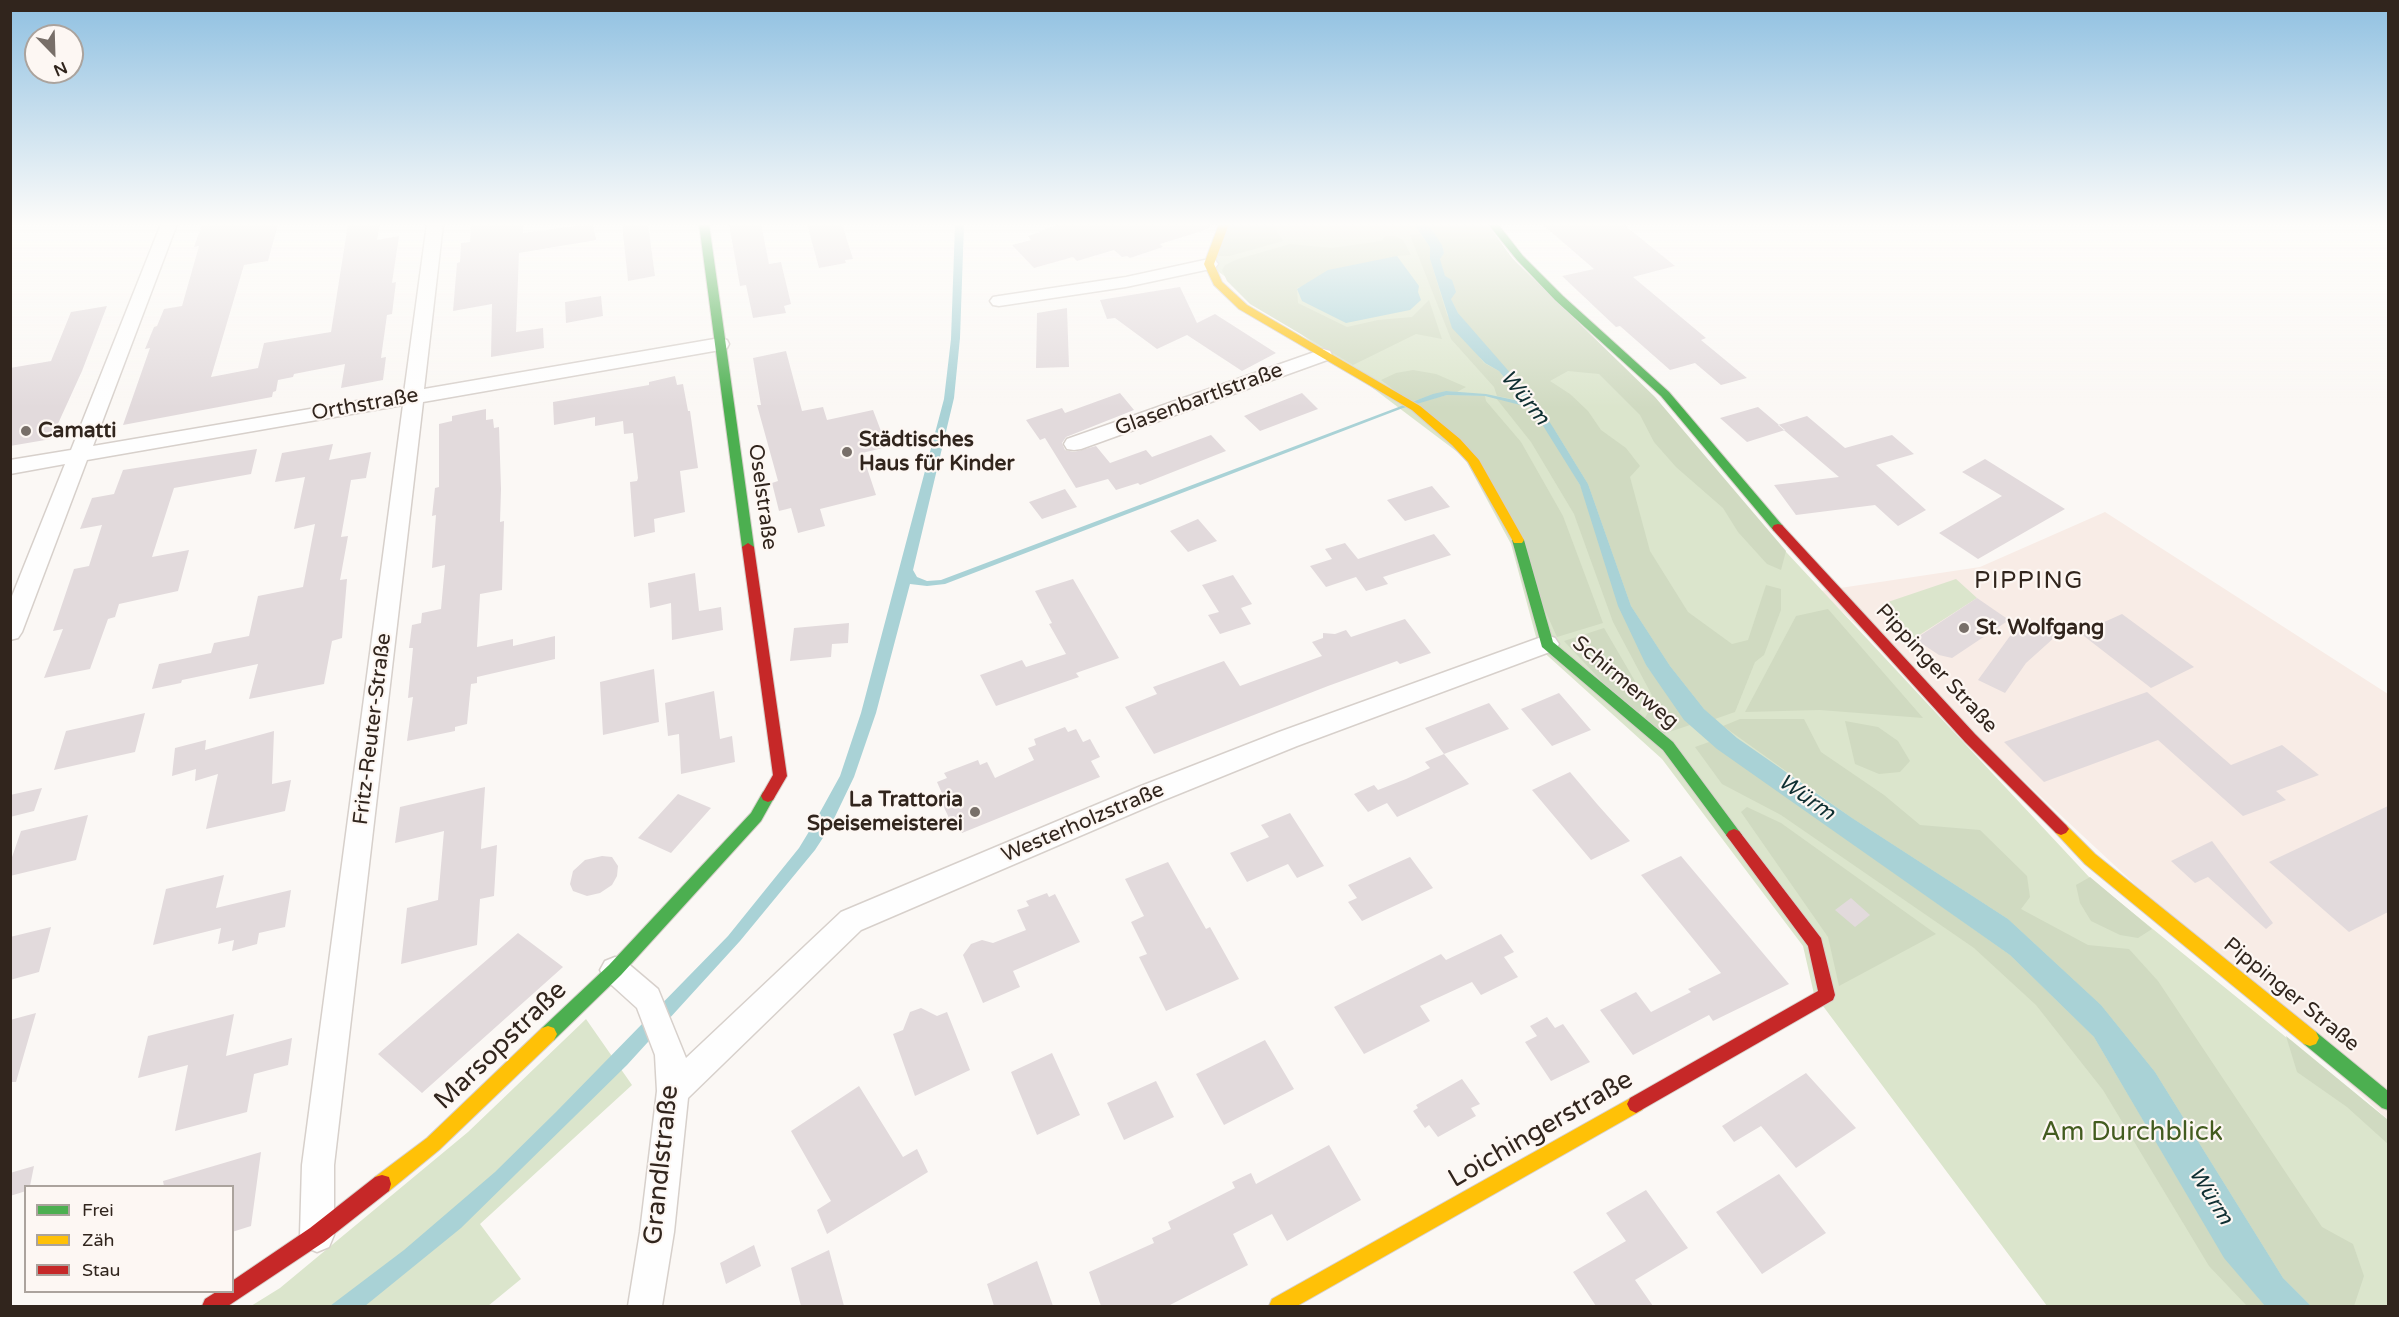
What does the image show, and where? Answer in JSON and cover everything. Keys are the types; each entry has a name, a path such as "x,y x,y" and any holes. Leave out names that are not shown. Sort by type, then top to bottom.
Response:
{"street":[{"path":"10,632 145,285"},
{"name":"Fritz-Reuter-Straße","path":"317,1235 318,1165 428,285"},
{"name":"Oselstraße","path":"712,285 780,776"},
{"path":"999,301 1103,285"},
{"name":"Schirmerweg","path":"1221,285 1243,307 1416,408 1456,442 1473,460 1520,544 1547,644 1668,746 1815,943 1827,995"},
{"name":"Pippinger Straße","path":"1547,285 1665,394 1788,540 1970,738 2090,859 2388,1102"},
{"name":"Orthstraße","path":"10,467 720,344"},
{"name":"Glasenbartlstraße","path":"1074,444 1323,355"},
{"name":"Westerholzstraße","path":"674,1091 851,921 1171,785 1288,739 1547,644"},
{"name":"Marsopstraße","path":"234,1291 317,1235 433,1144 615,970 756,817 780,776"},
{"name":"Grandlstraße","path":"615,970 648,999 670,1055 674,1091 657,1232 645,1306"},
{"name":"Loichingerstraße","path":"1280,1306 1827,995"},
{"name":"Marsopstraße","path":"212,1306 231,1293"}],"shaded area":[{"path":"2105,512 2388,694 2388,1120 1820,591 1980,567"}],"green space":[{"path":"1231,285 1305,285 1297,288 1298,303 1347,327 1378,320 1412,317 1429,300 1442,339 1416,334 1353,365 1250,304"},
{"name":"Am Durchblick","path":"1237,285 1538,285 2090,878 2388,1120 2388,1306 2047,1306 1814,994 1803,946 1662,759 1539,648 1511,544 1464,457"},
{"path":"1430,285 1438,285 1447,315 1484,363 1499,371 1526,402 1497,396 1494,387 1451,339"},
{"path":"1447,285 1540,285 1655,397 1786,551 1781,570 1767,564 1738,532 1723,508 1676,467 1654,442 1640,415 1599,374 1568,371 1550,381 1570,394 1588,411 1601,430 1626,448 1640,466 1630,477 1650,551 1688,612 1732,644 1748,640 1766,585 1781,589 1781,610 1764,655 1755,662 1735,712 1715,719 1704,709 1670,666 1631,606 1588,484 1556,432 1458,313"},
{"path":"1413,370 1436,374 1466,387 1457,392 1446,391 1410,402 1381,380 1396,373"},
{"path":"1447,395 1485,396 1486,401 1521,442 1563,516 1603,623 1557,637 1477,459 1413,404"},
{"path":"1496,398 1532,408 1560,451 1580,485 1646,665 1690,725 1660,735 1643,721 1655,701 1613,622 1574,514 1531,442"},
{"path":"1956,579 1977,598 1910,641 1888,615 1882,604"},
{"path":"1828,609 1923,718 1820,710 1745,712 1796,616"},
{"path":"1604,628 1646,700 1636,718 1564,641"},
{"path":"1740,719 1804,719 1821,752 1884,795 1920,825 1980,830 2027,876 2030,897 2021,909 2088,945 2129,949 2158,981 2322,1227 2353,1244 2364,1276 2354,1306 2311,1306 2283,1278 2155,1072 2101,1005 2008,919 1852,818 1723,726"},
{"path":"1845,721 1878,727 1898,741 1910,761 1900,772 1879,774 1855,764"},
{"path":"1709,742 2010,955 2094,1037 2224,1257 2265,1306 2247,1306 2209,1266 2103,1090 2036,1005 1974,948 1781,815 1722,784 1695,747"},
{"path":"1747,807 1781,823 1936,934 1839,986 1828,937 1741,812"},
{"path":"2090,877 2152,929 2138,938 2120,935 2091,921 2080,903 2076,885"},
{"path":"586,1019 632,1085 480,1224 521,1279 488,1306 251,1306 280,1288 468,1132"},
{"path":"2286,1036 2388,1120 2388,1144 2347,1107 2297,1072"}],"water":[{"name":"Würm","path":"953,285 962,285 960,338 954,398 913,570 917,577 927,581 941,580 1433,394 1446,391 1486,394 1524,402 1499,371 1485,363 1452,328 1438,285 1454,285 1456,292 1451,299 1458,313 1540,407 1588,484 1631,606 1670,666 1704,709 1737,738 1852,818 2008,919 2101,1005 2155,1072 2283,1278 2311,1306 2265,1306 2224,1258 2094,1037 2010,955 1717,749 1684,720 1646,665 1618,606 1580,485 1532,408 1485,396 1447,395 1403,408 945,584 927,586 910,584 876,713 854,777 830,827 815,850 740,941 627,1065 461,1228 365,1306 330,1306 404,1250 495,1172 728,936 799,848 840,776 861,713 944,399 951,339"},
{"path":"1303,285 1419,285 1421,300 1410,310 1346,323 1302,301 1297,289"}],"building":[{"path":"188,285 238,285 211,377 258,368 264,343 331,332 338,285 396,285 392,314 387,315 381,358 386,357 383,380 341,388 345,364 294,374 293,377 278,380 272,397 123,425 150,348 145,349 154,327 157,326 164,309 182,306"},
{"path":"455,285 518,285 516,332 543,328 544,348 491,357 492,304 453,311"},
{"path":"746,285 787,285 791,304 784,306 786,313 753,318"},
{"path":"1572,285 1643,285 1706,338 1701,340 1747,378 1721,385 1695,363 1670,370 1620,326 1616,327"},
{"path":"1180,287 1197,323 1215,314 1276,353 1242,371 1187,335 1157,349 1115,318 1107,319 1100,300"},
{"path":"601,296 603,316 566,323 565,302"},
{"path":"107,306 82,371 51,439 10,446 10,368 51,361 71,312"},
{"path":"1067,308 1069,367 1036,368 1037,313"},
{"path":"786,351 802,411 823,407 827,420 873,410 887,447 862,453 876,495 820,509 825,526 798,533 791,508 779,511 772,483 778,481 757,405 761,405 753,358"},
{"path":"675,376 677,385 683,384 688,411 690,411 698,468 680,471 685,512 654,519 655,532 634,537 630,482 637,481 638,478 633,433 624,434 623,421 595,426 595,417 554,425 553,402 649,385 649,382"},
{"path":"1120,393 1134,410 1066,437 1062,443 1065,450 1074,452 1096,446 1110,463 1146,450 1152,457 1211,435 1226,451 1140,485 1138,483 1116,490 1108,479 1076,488 1045,438 1040,440 1026,420 1062,408 1065,413"},
{"path":"1302,393 1318,409 1260,431 1244,416"},
{"path":"1758,407 1785,430 1747,442 1720,418"},
{"path":"486,409 486,420 493,419 494,428 499,427 500,522 504,521 502,590 480,594 477,647 513,639 513,646 555,636 555,659 477,677 477,683 471,684 467,724 455,727 455,731 407,741 413,697 408,698 413,648 409,648 412,625 421,623 422,613 441,609 445,565 432,568 436,515 432,516 435,488 439,487 439,424 452,421 452,416"},
{"path":"1807,416 1845,448 1892,435 1914,454 1876,465 1926,510 1898,526 1875,505 1796,515 1774,485 1839,477 1778,425"},
{"path":"333,444 329,460 371,452 366,478 351,480 341,537 348,536 340,580 347,579 342,638 332,641 324,684 249,699 258,664 182,680 181,683 152,689 159,664 211,653 214,643 249,636 258,596 303,587 315,524 294,529 305,477 275,482 282,453"},
{"path":"257,449 251,474 174,488 152,557 189,550 178,591 119,604 115,617 108,619 90,669 44,678 63,629 53,631 74,569 89,566 102,525 80,529 92,498 114,494 123,470"},
{"path":"1985,459 2065,509 1978,559 1939,533 2002,496 1962,472"},
{"path":"1432,486 1450,507 1405,521 1387,500"},
{"path":"1065,489 1077,507 1042,519 1029,502"},
{"path":"1198,519 1217,541 1188,552 1170,531"},
{"path":"1434,534 1451,555 1383,577 1388,584 1366,591 1356,577 1326,587 1310,566 1332,559 1325,549 1345,543 1358,559"},
{"path":"695,573 699,611 721,607 723,630 672,640 671,603 650,608 648,583"},
{"path":"1233,575 1252,604 1241,608 1251,624 1220,634 1208,615 1219,612 1202,585"},
{"path":"1073,579 1119,658 1076,673 1079,677 996,706 980,675 1022,660 1026,667 1066,654 1049,624 1052,623 1035,591"},
{"name":"St. Wolfgang","path":"1977,598 2009,620 1952,658 1939,655 1915,639"},
{"path":"2122,614 2194,667 2151,688 2080,633"},
{"path":"1405,619 1431,653 1400,664 1397,661 1328,686 1154,754 1125,707 1157,694 1153,687 1224,661 1240,686 1322,656 1312,642 1323,638 1323,633 1335,634 1346,630 1351,637"},
{"path":"2030,622 2056,636 2026,663 2005,693 1978,680 2018,625 2023,629"},
{"path":"849,623 848,643 832,644 831,657 790,661 794,628"},
{"path":"654,669 659,722 603,735 600,682"},
{"path":"714,691 720,739 732,736 735,762 681,774 679,734 668,736 665,703"},
{"path":"2147,692 2231,765 2282,745 2319,775 2276,791 2286,800 2243,816 2158,740 2044,782 2004,742"},
{"path":"1559,693 1591,730 1552,746 1521,709"},
{"path":"1489,703 1509,729 1444,754 1425,728"},
{"path":"145,713 135,752 54,770 66,731"},
{"path":"1065,727 1068,732 1076,729 1083,742 1090,739 1100,757 1091,761 1100,777 962,833 954,816 949,818 940,799 944,798 937,782 947,778 944,773 978,760 980,765 987,762 995,778 1034,760 1028,748 1036,745 1034,739"},
{"path":"274,731 272,784 291,780 285,811 206,829 218,774 195,781 196,769 172,776 175,748 206,740 205,750"},
{"path":"1444,754 1469,784 1397,817 1387,803 1368,812 1354,794 1374,785 1378,790 1406,779 1430,768 1425,762"},
{"path":"1570,772 1630,841 1591,860 1532,790"},
{"path":"485,787 481,849 497,845 494,896 480,899 477,945 401,964 407,908 438,900 444,831 395,843 400,807"},
{"path":"42,788 34,811 10,817 10,795"},
{"path":"678,794 711,808 671,853 638,838"},
{"path":"2388,806 2388,912 2349,932 2269,862"},
{"path":"1290,813 1324,866 1297,878 1288,864 1247,882 1230,853 1269,837 1261,825"},
{"path":"88,815 76,860 10,876 10,863 21,831"},
{"path":"2212,841 2273,923 2266,929 2208,877 2195,883 2171,861"},
{"path":"602,856 612,857 618,866 617,876 612,885 600,893 587,896 573,891 570,884 573,871 585,860"},
{"path":"1681,856 1789,984 1713,1021 1709,1015 1633,1055 1600,1010 1636,992 1651,1012 1691,992 1688,989 1721,973 1641,875"},
{"path":"1410,857 1433,888 1362,921 1348,902 1357,898 1348,885"},
{"path":"1168,862 1206,929 1210,927 1239,979 1166,1011 1139,957 1147,954 1131,922 1144,916 1125,879"},
{"path":"224,875 216,908 291,890 285,927 259,933 257,944 232,951 234,940 218,944 221,928 153,945 166,889"},
{"path":"1047,893 1049,897 1055,894 1080,942 1013,971 1020,987 983,1003 963,955 971,944 982,940 993,943 1026,930 1017,910 1029,906 1026,901"},
{"path":"1851,898 1870,915 1855,927 1835,910"},
{"path":"51,927 39,972 10,980 10,937"},
{"path":"518,933 563,967 422,1093 378,1054"},
{"path":"1501,934 1514,952 1504,957 1518,977 1481,995 1472,982 1420,1006 1430,1021 1364,1054 1334,1007 1441,954 1446,960"},
{"path":"921,1008 937,1016 947,1012 970,1070 915,1096 893,1034 903,1030 910,1012"},
{"path":"36,1013 16,1082 10,1082 10,1020"},
{"path":"234,1014 226,1056 292,1038 288,1065 254,1074 247,1112 175,1131 188,1065 138,1078 148,1036"},
{"path":"1547,1017 1555,1028 1563,1024 1590,1062 1551,1081 1525,1042 1537,1036 1530,1026"},
{"path":"1265,1040 1294,1089 1224,1125 1196,1074"},
{"path":"1052,1053 1080,1115 1037,1135 1011,1072"},
{"path":"1806,1073 1856,1128 1796,1168 1761,1126 1734,1142 1722,1126"},
{"path":"1462,1079 1480,1104 1471,1108 1476,1116 1438,1137 1429,1125 1425,1128 1413,1111 1418,1108 1416,1105"},
{"path":"1156,1081 1174,1117 1124,1140 1107,1103"},
{"path":"859,1086 903,1157 917,1149 928,1172 827,1234 817,1210 831,1201 791,1131"},
{"path":"1329,1145 1361,1200 1287,1241 1272,1214 1233,1234 1248,1265 1168,1306 1101,1306 1089,1272 1154,1243 1152,1238 1171,1229 1168,1222 1235,1188 1232,1182 1251,1173 1256,1184"},
{"path":"261,1152 251,1226 234,1231 234,1185 164,1185 163,1181"},
{"path":"34,1166 30,1185 24,1185 24,1192 10,1196 10,1173"},
{"path":"1779,1174 1826,1233 1762,1274 1716,1212"},
{"path":"1646,1190 1688,1248 1635,1280 1653,1306 1596,1306 1573,1272 1626,1241 1606,1213"},
{"path":"754,1245 761,1266 726,1284 720,1263"},
{"path":"829,1250 844,1306 801,1306 791,1268"},
{"path":"1037,1261 1053,1306 994,1306 987,1284"}],"traffic: fast":[{"path":"712,285 748,547"},
{"path":"1547,285 1665,394 1778,528"},
{"path":"1518,540 1547,644 1668,746 1734,835"},
{"path":"548,1034 615,970 756,817 768,796"},
{"path":"2310,1038 2388,1102"}],"traffic: slow":[{"path":"1221,285 1243,307 1416,408 1456,442 1473,460 1518,540"},
{"path":"2061,829 2090,859 2310,1038"},
{"path":"382,1184 433,1144 548,1034"},
{"path":"1279,1306 1636,1104"}],"traffic: jam":[{"path":"1778,528 1970,738 2061,829"},
{"path":"748,547 780,776 768,796"},
{"path":"1636,1104 1827,995 1815,943 1734,835"},
{"path":"234,1291 317,1235 382,1184"},
{"path":"212,1306 231,1293"}],"place":[{"name":"Camatti","path":"26,431"},
{"name":"Städtisches Haus für Kinder","path":"847,452"},
{"name":"St. Wolfgang","path":"1964,628"},
{"name":"La Trattoria Speisemeisterei","path":"975,812"}],"district":[{"name":"PIPPING","path":"2029,582"}]}
